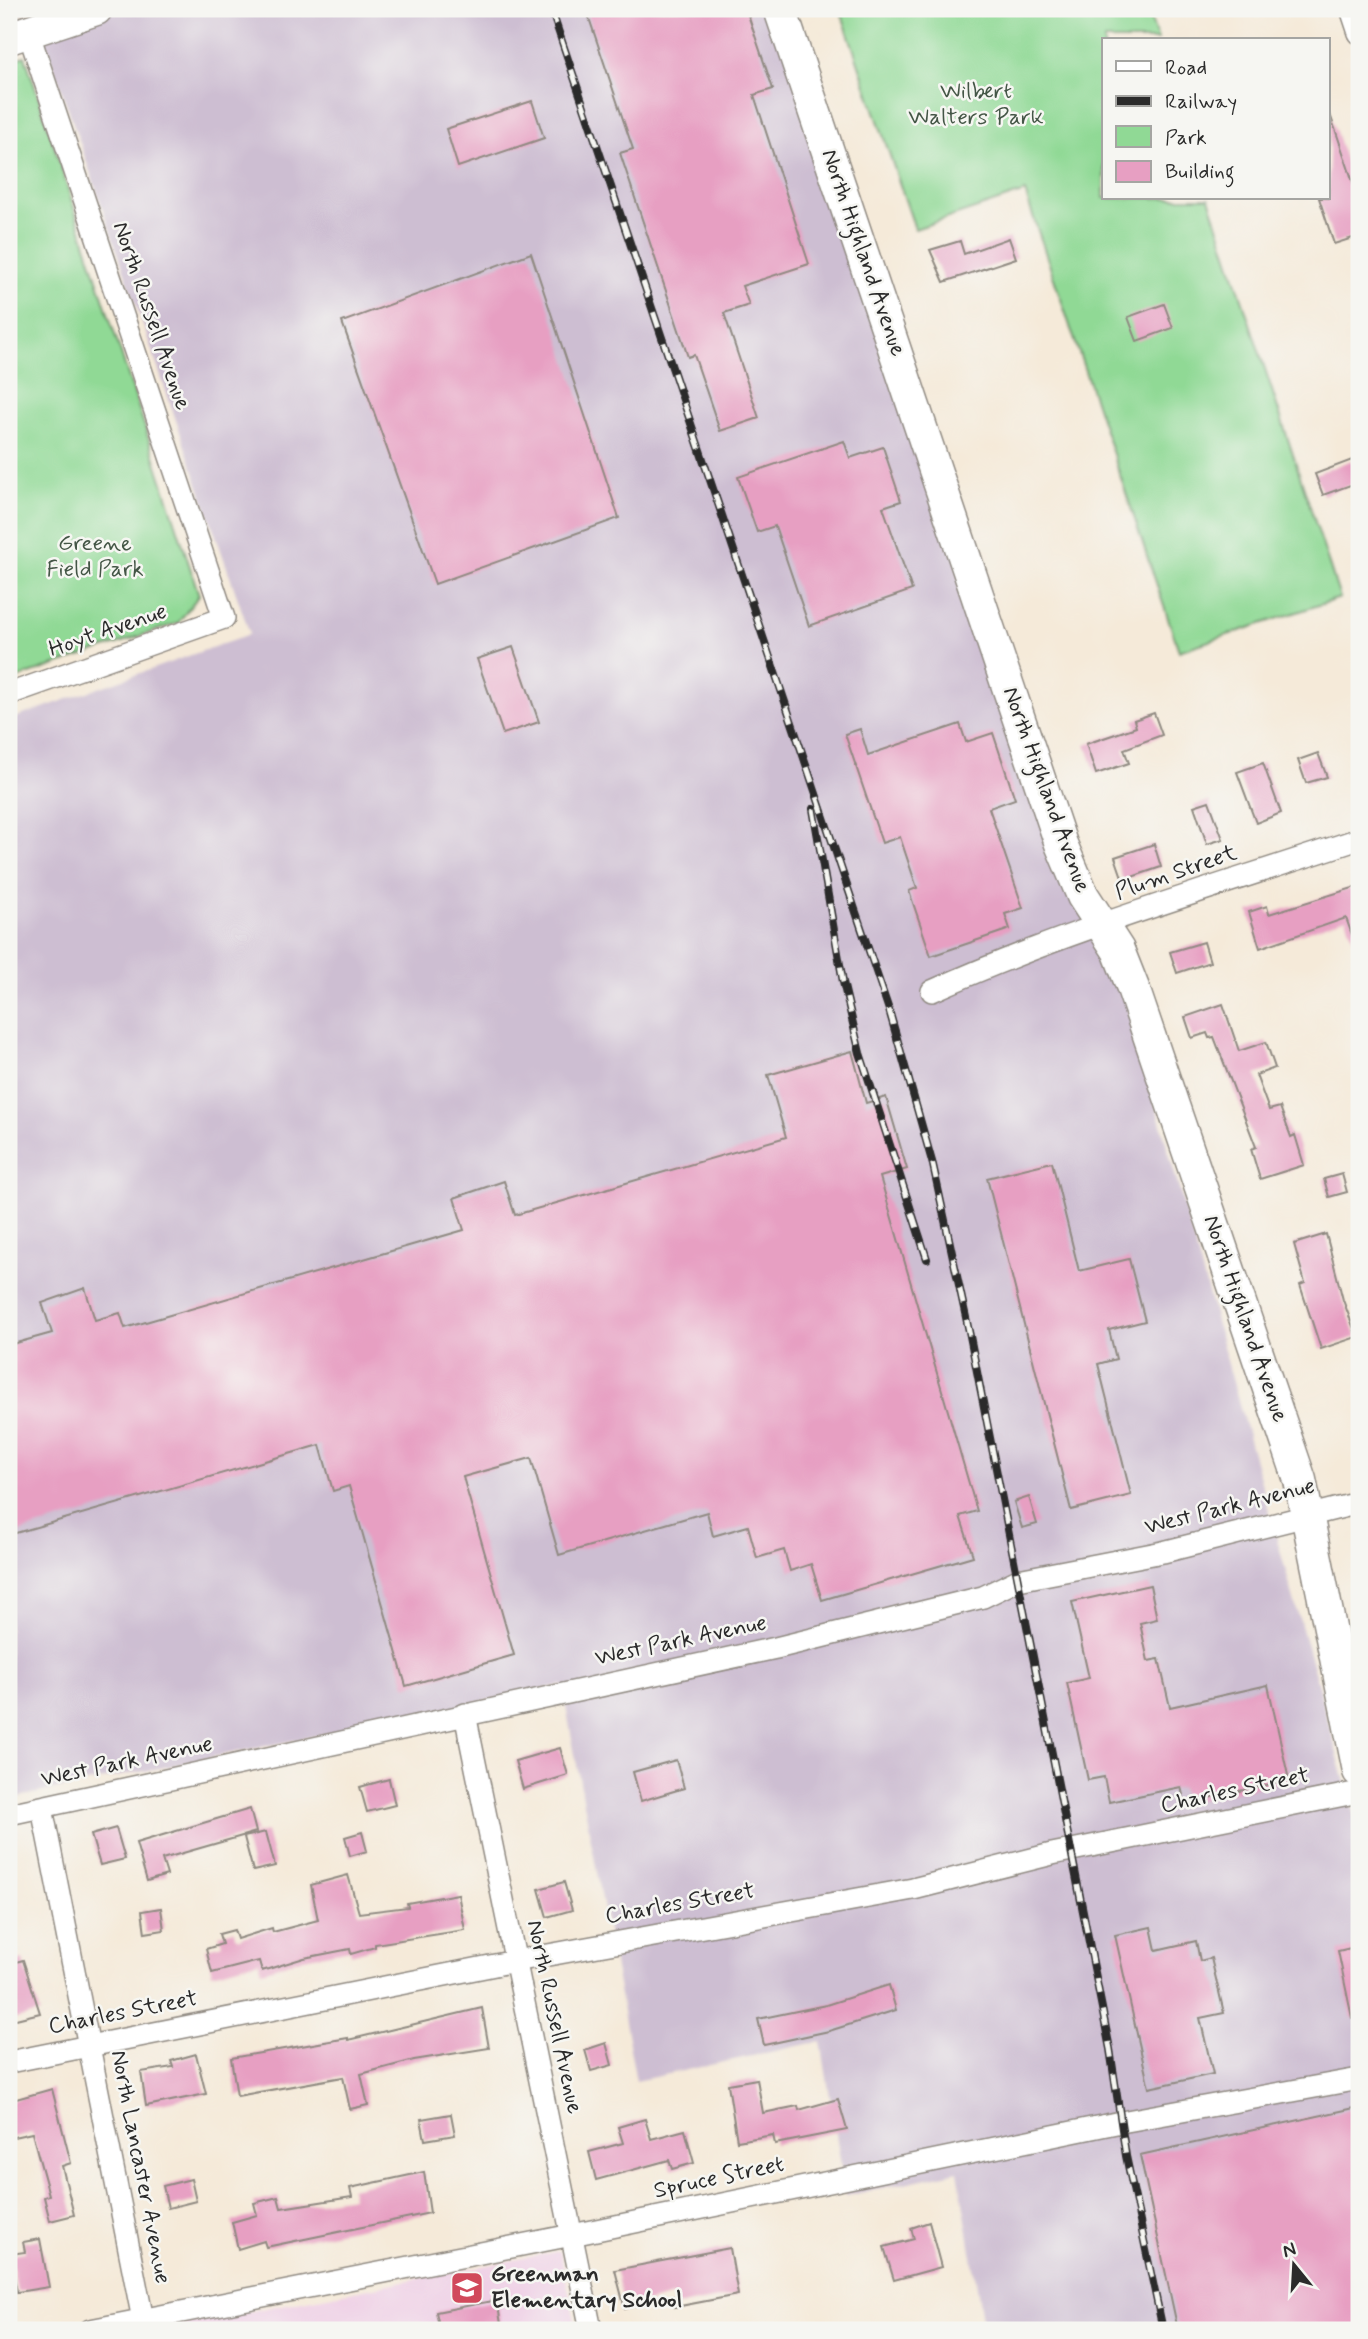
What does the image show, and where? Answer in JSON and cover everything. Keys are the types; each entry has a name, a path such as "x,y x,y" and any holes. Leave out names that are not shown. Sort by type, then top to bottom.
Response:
{"street":[{"path":"18,35 96,9"},
{"name":"North Highland Avenue","path":"780,9 1061,844 1083,896 1118,950 1133,988 1300,1480 1359,1772"},
{"path":"1351,9 1359,33"},
{"name":"North Russell Avenue","path":"18,35 224,618"},
{"name":"Hoyt Avenue","path":"9,694 224,618"},
{"name":"Plum Street","path":"932,991 972,973 1102,926 1359,839"},
{"name":"West Park Avenue","path":"9,1814 776,1648 983,1597 1018,1580 1163,1552 1359,1503"},
{"name":"North Russell Avenue","path":"465,1714 591,2330"},
{"name":"Charles Street","path":"9,2062 515,1961 914,1889 1052,1854 1359,1792"},
{"name":"North Lancaster Avenue","path":"42,1808 144,2325"},
{"name":"Spruce Street","path":"90,2330 144,2325 1121,2122 1359,2079"}],"shaded area":[{"path":"9,9 773,9 1120,978 1355,1818 1359,1838 1359,2330 984,2330 958,2171 846,2196 821,2041 636,2081 562,1685 9,1799 9,720 250,634 34,10 9,18"},
{"name":"Greenman Elementary School","path":"560,2251 577,2330 173,2330 173,2326"}],"green space":[{"name":"Wilbert Walters Park","path":"840,9 1157,9 1148,12 1157,38 1102,38 1102,200 1210,200 1340,598 1179,651 1025,192 915,229"},
{"name":"Greene Field Park","path":"25,56 199,595 178,623 9,681 9,61"}],"building":[{"path":"586,9 746,9 773,89 754,95 809,264 742,286 749,305 724,313 759,418 720,431 694,355 688,357 620,153 633,149"},
{"path":"532,101 544,138 458,167 446,129"},
{"path":"1330,114 1359,200 1359,236 1334,244 1320,200 1330,200"},
{"path":"1009,238 1016,258 944,282 930,250 960,241 964,254"},
{"path":"531,253 619,518 435,584 342,322"},
{"path":"1164,304 1173,328 1137,341 1128,317"},
{"path":"844,441 850,458 883,447 901,501 883,507 912,590 809,626 775,526 757,532 738,477"},
{"path":"1352,460 1359,482 1323,495 1315,474"},
{"path":"513,647 539,722 503,734 477,659"},
{"path":"1154,713 1162,735 1124,749 1129,763 1096,774 1086,744 1136,727 1134,720"},
{"path":"960,724 966,742 993,733 1015,799 989,808 1023,908 1005,914 1010,929 931,956 909,891 917,888 900,837 882,843 845,734 860,729 868,755"},
{"path":"1318,753 1327,777 1306,783 1298,760"},
{"path":"1263,763 1281,813 1256,823 1237,772"},
{"path":"1209,801 1223,839 1207,844 1194,806"},
{"path":"1154,844 1161,867 1123,880 1115,857"},
{"path":"1359,886 1359,949 1346,918 1260,948 1249,912 1267,906 1269,914"},
{"path":"1204,942 1210,962 1177,973 1170,952"},
{"path":"1223,1004 1239,1051 1266,1042 1275,1068 1256,1075 1269,1110 1280,1107 1291,1137 1295,1135 1304,1165 1260,1179 1251,1149 1256,1147 1214,1037 1209,1038 1207,1033 1192,1038 1185,1017"},
{"path":"852,1051 866,1103 886,1097 907,1169 880,1177 977,1511 960,1516 973,1556 822,1600 811,1564 790,1571 784,1550 757,1558 748,1526 713,1536 707,1512 559,1555 531,1458 463,1477 514,1655 406,1686 349,1486 333,1491 320,1445 9,1535 9,1345 52,1333 42,1303 85,1288 95,1320 120,1313 125,1328 464,1230 454,1198 504,1181 515,1215 786,1137 768,1075"},
{"path":"1052,1162 1079,1271 1129,1259 1145,1321 1109,1330 1116,1359 1098,1364 1131,1495 1071,1510 987,1178"},
{"path":"1342,1174 1347,1192 1329,1197 1324,1179"},
{"path":"1326,1234 1343,1300 1357,1337 1321,1349 1300,1285 1305,1283 1294,1244"},
{"path":"1029,1497 1037,1524 1022,1528 1014,1502"},
{"path":"1150,1585 1157,1619 1140,1623 1148,1661 1159,1659 1170,1707 1268,1685 1289,1780 1185,1803 1181,1787 1109,1802 1104,1777 1088,1780 1067,1683 1089,1678 1072,1602"},
{"path":"560,1748 568,1775 523,1789 515,1761"},
{"path":"676,1760 684,1788 641,1801 633,1772"},
{"path":"389,1779 395,1805 367,1812 360,1787"},
{"path":"250,1809 256,1832 162,1859 167,1875 147,1881 136,1843"},
{"path":"116,1828 125,1859 100,1865 91,1835"},
{"path":"266,1832 275,1866 253,1871 244,1837"},
{"path":"362,1832 367,1851 350,1856 345,1837"},
{"path":"348,1875 359,1913 408,1907 407,1903 458,1894 465,1930 375,1944 375,1947 351,1954 350,1949 304,1958 262,1971 259,1961 212,1973 206,1949 222,1944 219,1934 234,1930 237,1939 272,1928 273,1932 318,1920 311,1885"},
{"path":"564,1882 572,1910 547,1917 539,1889"},
{"path":"161,1908 164,1930 145,1933 142,1911"},
{"path":"1151,1927 1156,1950 1196,1941 1200,1961 1211,1958 1224,2013 1200,2018 1213,2074 1149,2088 1115,1935"},
{"path":"1359,1946 1359,2017 1352,2018 1338,1951"},
{"path":"23,1960 40,2013 12,2020 9,1964"},
{"path":"889,1985 896,2010 829,2031 764,2045 758,2019 826,2005"},
{"path":"482,2008 489,2048 414,2060 361,2074 368,2105 350,2109 343,2077 237,2096 231,2058 348,2040"},
{"path":"606,2043 612,2065 591,2071 585,2050"},
{"path":"196,2054 206,2094 146,2106 141,2072 173,2067 171,2061"},
{"path":"757,2079 763,2113 798,2106 799,2110 838,2099 847,2130 775,2144 773,2135 737,2141 728,2084"},
{"path":"52,2089 71,2163 62,2166 74,2215 50,2221 44,2197 49,2195 32,2133 9,2138 9,2101"},
{"path":"1359,2107 1359,2330 1178,2330 1140,2155"},
{"path":"451,2114 455,2135 425,2140 421,2119"},
{"path":"645,2119 651,2139 685,2130 694,2163 672,2169 669,2160 596,2180 589,2152 623,2143 618,2127"},
{"path":"424,2172 430,2213 266,2247 264,2241 238,2249 232,2222 257,2215 254,2203 278,2197 281,2208 352,2197 350,2188"},
{"path":"191,2179 196,2201 168,2208 163,2186"},
{"path":"929,2222 941,2267 894,2280 884,2247 914,2239 911,2228"},
{"path":"40,2239 49,2287 17,2292 10,2254 25,2252 23,2242"},
{"path":"730,2248 738,2295 675,2307 673,2296 625,2309 615,2270"},
{"path":"497,2300 502,2330 440,2330 436,2312"}],"railway":[{"path":"551,9 889,1010 933,1165 970,1336 1110,2049 1126,2156 1163,2330"},
{"path":"813,809 843,982 860,1053 927,1259"}],"place":[{"name":"Greenman Elementary School","path":"467,2288"}]}
